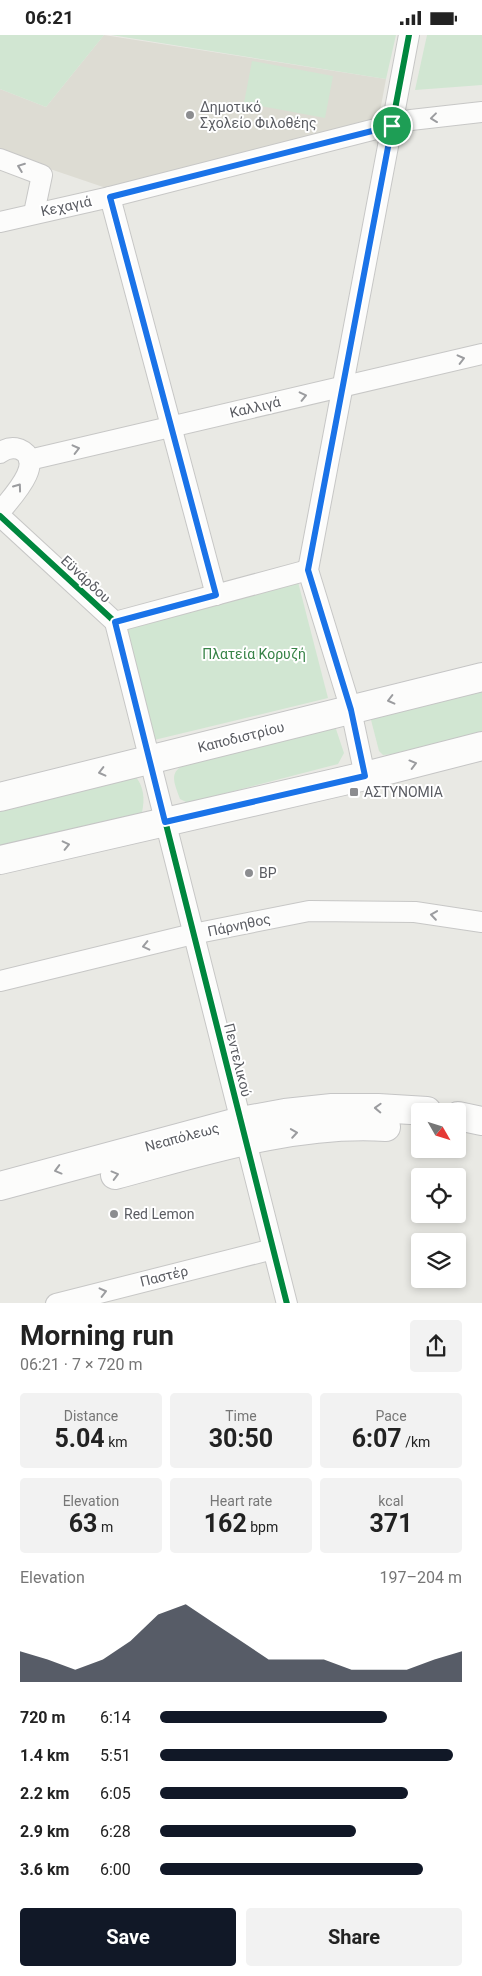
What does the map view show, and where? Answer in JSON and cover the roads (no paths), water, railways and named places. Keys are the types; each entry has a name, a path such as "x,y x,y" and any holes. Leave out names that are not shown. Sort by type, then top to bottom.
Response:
{"main road":[{"name":"Καποδιστρίου","path":"0,797 482,677"},
{"path":"0,860 365,776 482,745"},
{"name":"Νεαπόλεως","path":"0,1205 243,1131 286,1113 332,1108 411,1110"},
{"path":"466,1118 482,1121"},
{"name":"Νεαπόλεως","path":"0,1186 243,1131 374,1126 411,1128"},
{"path":"466,1134 482,1137"}],"street":[{"path":"365,776 351,710 308,570 409,35"},
{"name":"Κεχαγιά","path":"0,222 110,197 411,120 482,112"},
{"path":"0,159 42,175 34,213"},
{"path":"110,197 216,595"},
{"name":"Καλλιγά","path":"29,460 482,354"},
{"path":"0,453 10,448 16,448 22,451 29,460 29,472 0,514"},
{"name":"Εϋνάρδου","path":"0,514 115,622 165,822"},
{"path":"115,622 308,570"},
{"name":"Πεντελικού","path":"165,822 287,1303"},
{"name":"Πάρνηθος","path":"0,981 193,934 309,911 415,912 482,922"},
{"name":"Παστέρ","path":"56,1303 273,1249"}],"place":[{"name":"Δημοτικό Σχολείο Φιλοθέης","path":"190,115"},
{"name":"ΑΣΤΥΝΟΜΙΑ","path":"354,792"},
{"name":"BP","path":"249,873"},
{"name":"Red Lemon","path":"114,1214"}],"park label":[{"name":"Πλατεία Κορυζή","path":"254,654"}]}
